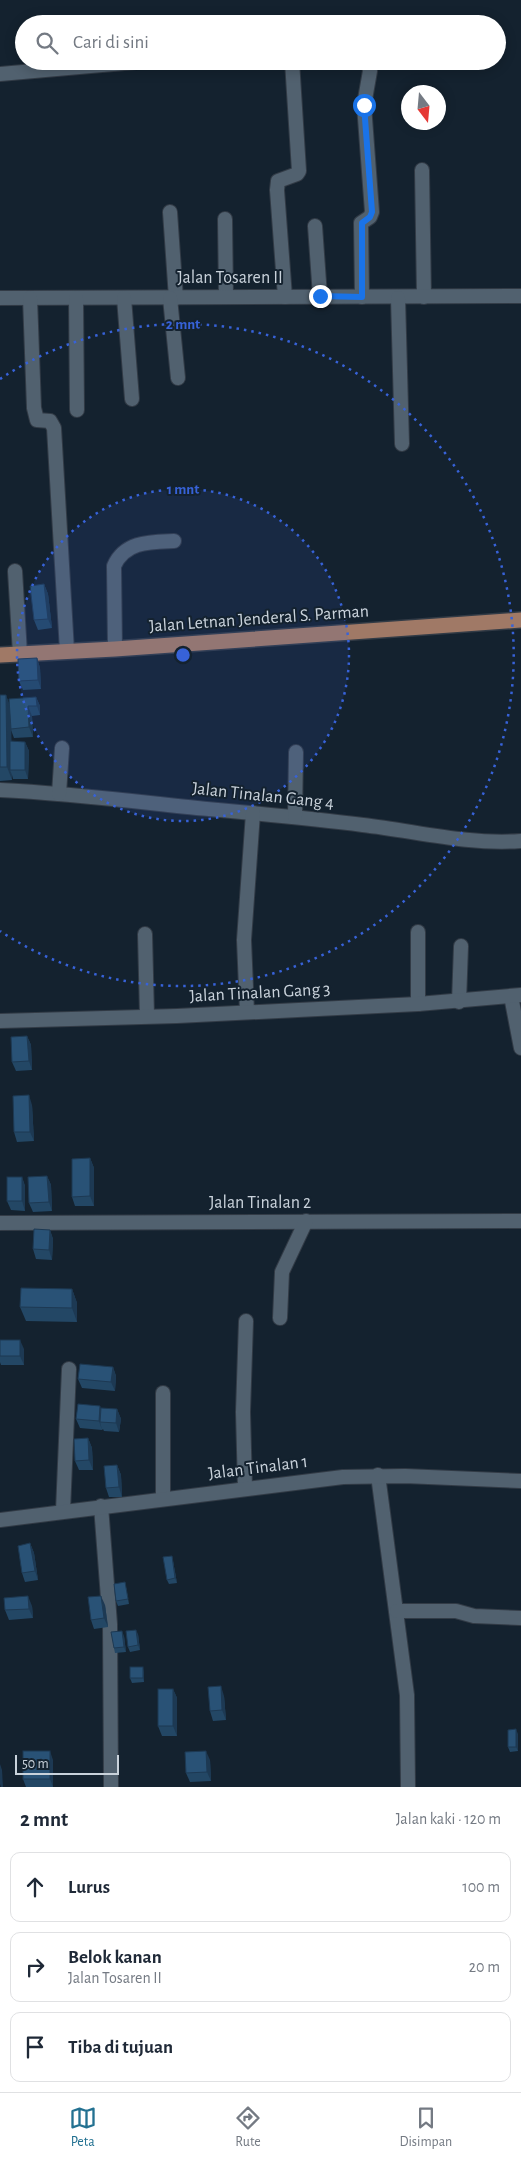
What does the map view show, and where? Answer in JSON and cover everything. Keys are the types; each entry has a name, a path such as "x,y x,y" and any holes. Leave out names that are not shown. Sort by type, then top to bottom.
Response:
{"main road":[{"name":"Jalan Letnan Jenderal S. Parman","path":"0,655 114,649 521,620"}],"street":[{"path":"0,74 45,70"},
{"path":"285,297 277,190 278,182 297,174 299,171 293,70"},
{"path":"362,297 362,223 370,217 372,212 364,105 370,70"},
{"path":"422,170 424,297"},
{"path":"170,212 178,378"},
{"path":"225,220 226,297"},
{"path":"315,226 320,296"},
{"name":"Jalan Tosaren II","path":"0,298 320,296 398,298 521,296"},
{"path":"30,298 36,417 37,420 50,421 54,428 67,651"},
{"path":"76,298 77,410"},
{"path":"124,298 132,399"},
{"path":"398,298 402,444"},
{"path":"114,649 114,566 118,556 143,542 174,541"},
{"path":"15,571 20,654"},
{"path":"59,794 62,748"},
{"path":"295,817 296,752"},
{"name":"Jalan Tinalan Gang 4","path":"0,790 295,817 366,825 436,837 496,843 521,841"},
{"path":"247,1012 244,940 253,813"},
{"path":"418,932 418,1004"},
{"path":"145,934 147,1016"},
{"path":"459,1002 461,946"},
{"path":"516,995 521,1048"},
{"name":"Jalan Tinalan Gang 3","path":"0,1021 459,1002 516,995"},
{"name":"Jalan Tinalan 2","path":"0,1224 521,1221"},
{"path":"280,1318 282,1272 306,1222"},
{"path":"245,1488 243,1412 246,1322"},
{"path":"63,1511 69,1369"},
{"path":"162,1393 163,1498"},
{"path":"378,1475 407,1695 408,1787"},
{"name":"Jalan Tinalan 1","path":"0,1520 163,1498 343,1477 378,1475 521,1481"},
{"path":"101,1506 110,1624 111,1787"},
{"path":"396,1611 456,1610 474,1616 521,1618"}],"building":[{"path":"44,584 48,619 34,620 30,586"},
{"path":"37,658 38,680 19,681 18,659"},
{"path":"0,695 6,695 7,767 0,767"},
{"path":"36,697 37,706 28,706 29,727 11,729 9,699"},
{"path":"10,741 25,742 25,770 10,770"},
{"path":"27,1036 29,1061 12,1062 11,1037"},
{"path":"29,1095 30,1132 14,1132 13,1096"},
{"path":"90,1158 90,1196 72,1197 72,1159"},
{"path":"47,1176 49,1202 29,1203 28,1177"},
{"path":"7,1177 22,1177 22,1201 7,1201"},
{"path":"34,1229 50,1230 49,1250 33,1249"},
{"path":"21,1288 72,1289 72,1308 20,1307"},
{"path":"0,1340 20,1340 20,1356 0,1356"},
{"path":"80,1364 113,1367 111,1382 78,1379"},
{"path":"78,1404 100,1406 99,1421 76,1419"},
{"path":"101,1408 117,1409 116,1423 100,1422"},
{"path":"88,1438 89,1460 75,1461 74,1439"},
{"path":"117,1465 119,1487 106,1488 104,1466"},
{"path":"30,1543 35,1571 22,1573 18,1546"},
{"path":"172,1556 175,1578 167,1580 163,1557"},
{"path":"125,1582 128,1599 116,1601 114,1584"},
{"path":"28,1596 29,1609 5,1610 4,1598"},
{"path":"101,1596 104,1618 91,1620 88,1597"},
{"path":"136,1630 138,1645 128,1647 126,1631"},
{"path":"122,1631 124,1647 114,1648 111,1632"},
{"path":"130,1667 143,1667 143,1678 130,1678"},
{"path":"221,1686 222,1710 210,1711 208,1687"},
{"path":"158,1689 173,1689 173,1726 158,1726"},
{"path":"516,1729 516,1747 508,1747 508,1730"},
{"path":"23,1751 50,1751 50,1779 23,1779"},
{"path":"206,1751 207,1772 186,1773 185,1752"}],"route":[{"path":"320,296 362,297 362,223 372,214 364,105"}]}
